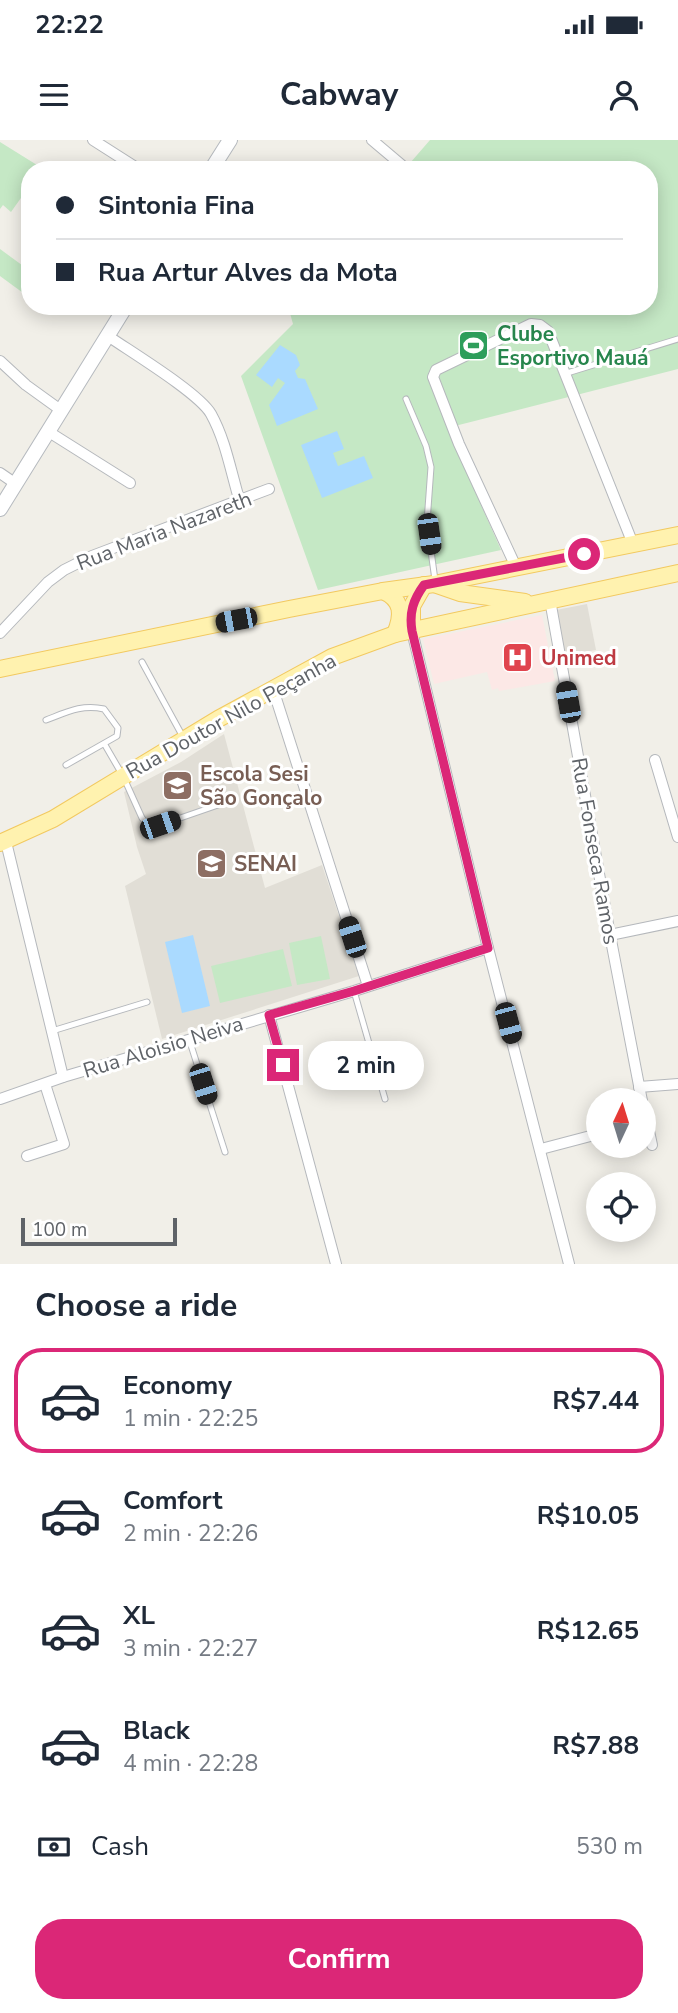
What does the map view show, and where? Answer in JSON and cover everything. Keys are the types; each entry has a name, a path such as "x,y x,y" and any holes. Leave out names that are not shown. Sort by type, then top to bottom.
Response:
{"main road":[{"path":"0,669 383,591 436,586 678,535"},
{"name":"Rua Doutor Nilo Peçanha","path":"3,842 53,819 184,740 332,657 395,634 678,573"},
{"path":"436,586 531,603"},
{"path":"436,586 457,599 451,624"},
{"path":"412,631 412,607 436,586"},
{"path":"383,591 391,595 400,606 399,626 395,634"}],"street":[{"path":"93,140 126,161"},
{"path":"217,161 230,140"},
{"path":"372,140 397,161"},
{"path":"0,509 121,315"},
{"path":"516,567 433,382 436,370 531,324 541,325 548,331 633,544"},
{"path":"108,336 202,402 220,437 240,502"},
{"path":"0,361 26,385 62,411"},
{"path":"49,432 130,483"},
{"path":"0,473 16,484"},
{"name":"Rua Maria Nazareth","path":"0,633 48,582 64,570 92,556 269,489"},
{"name":"Rua Fonseca Ramos","path":"550,600 639,1087"},
{"path":"412,631 488,948 569,1264"},
{"path":"273,689 368,986"},
{"path":"655,761 678,837"},
{"path":"3,842 63,1077"},
{"path":"610,935 678,920"},
{"name":"Rua Aloisio Neiva","path":"0,1099 63,1077 354,991 488,948"},
{"path":"269,1015 336,1264"},
{"path":"27,1156 64,1144 45,1084"},
{"path":"639,1087 678,1084"},
{"path":"541,1149 586,1137"}],"lane":[{"path":"565,374 678,339"},
{"path":"406,399 426,446 431,467 427,522 436,586"},
{"path":"142,662 184,740"},
{"path":"46,720 78,707 91,706 104,709 118,728 117,736 105,745 66,765"},
{"path":"105,745 142,818 149,826 160,825 218,805"},
{"path":"354,991 385,1099"},
{"path":"52,1031 147,1002"},
{"path":"189,1039 225,1152"}],"shaded area":[{"path":"587,604 596,650 565,656 556,610"},
{"name":"Unimed","path":"542,615 555,681 499,691 498,688 492,690 487,672 434,684 423,639"},
{"path":"224,734 265,888 322,865 359,976 162,1039 125,886 146,874 124,792 181,762"}],"green space":[{"name":"Clube Esportivo Mauá","path":"430,140 678,140 678,369 447,428 501,550 318,590 241,376 293,324 290,315 658,315 658,161 412,161"},
{"path":"0,142 31,161 21,161 21,198 11,212 3,205 0,209"},
{"path":"0,249 21,264 21,291 0,276"},
{"path":"321,936 330,979 297,985 289,943"},
{"path":"283,949 292,986 220,1003 211,966"}],"water":[{"path":"280,345 296,355 300,365 295,371 298,378 305,379 318,409 277,426 269,405 285,383 278,378 272,387 256,375"},
{"path":"337,431 344,449 333,453 338,466 364,456 373,478 322,498 301,445"},
{"path":"193,935 210,1006 182,1013 165,942"}],"place":[{"name":"Clube Esportivo Mauá","path":"474,346"},
{"name":"Unimed","path":"518,658"},
{"name":"Escola Sesi São Gonçalo","path":"177,786"},
{"name":"SENAI","path":"211,864"}],"route":[{"path":"283,1065 269,1015 488,948 412,631 411,612 419,592 424,585 584,554"}]}
